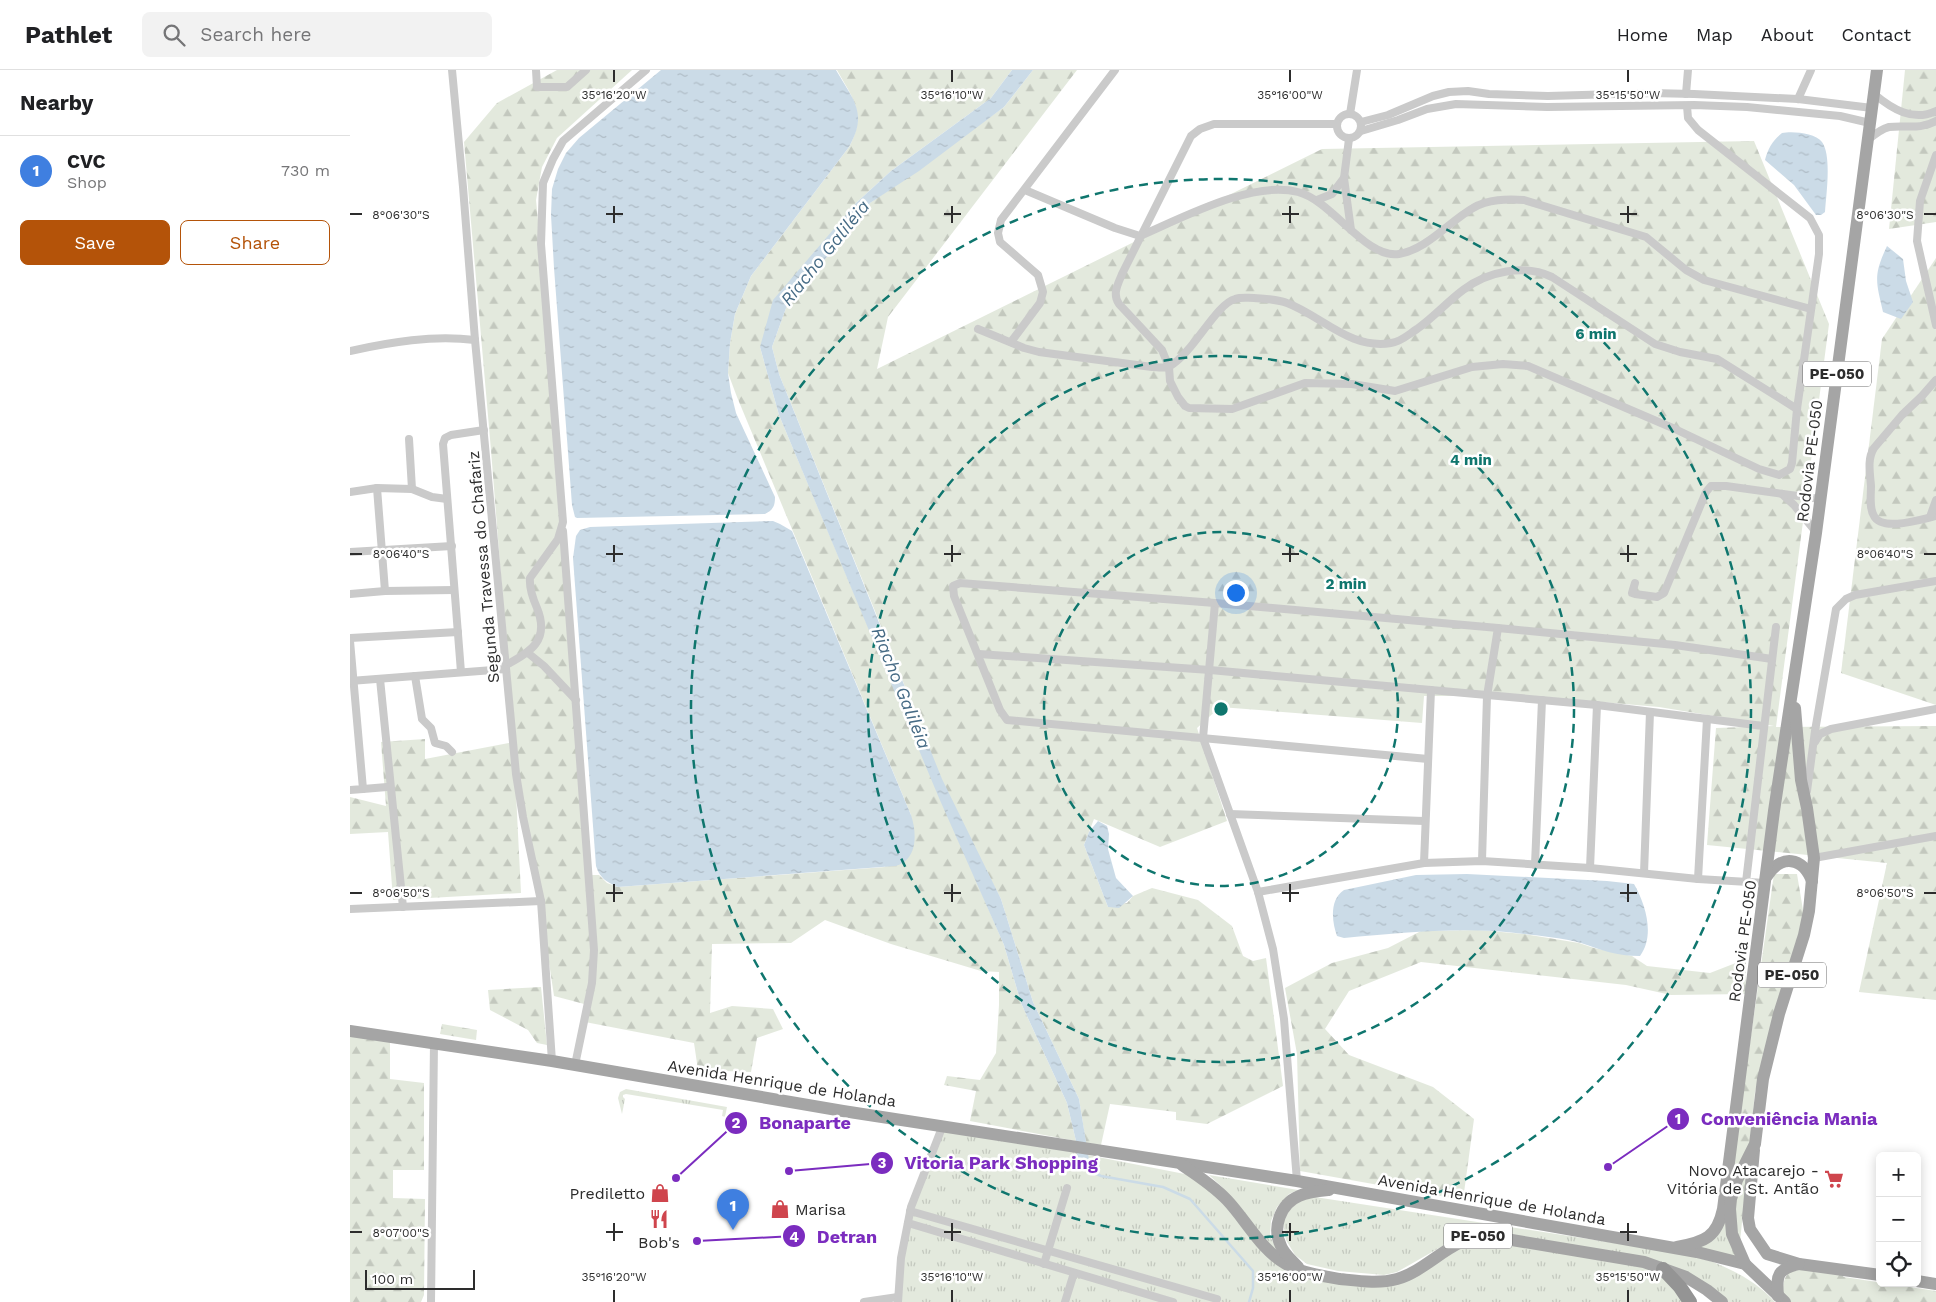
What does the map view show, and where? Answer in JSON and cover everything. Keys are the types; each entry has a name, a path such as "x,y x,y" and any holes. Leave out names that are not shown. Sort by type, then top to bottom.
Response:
{"highway":[{"path":"1663,1269 1680,1287 1690,1302"}],"main road":[{"name":"Rodovia PE-050","path":"1673,1248 1695,1242 1715,1232 1723,1209 1766,880 1816,533 1877,70"},
{"name":"Rodovia PE-050","path":"1745,1264 1732,1234 1730,1210 1737,1180 1755,1144 1763,1079 1779,1014 1804,935 1809,911 1814,858 1801,780 1794,677"},
{"path":"1766,880 1772,867 1781,862 1791,861 1801,864 1808,872 1812,881"},
{"name":"Avenida Henrique de Holanda","path":"350,1031 434,1042 843,1111 1297,1181 1673,1248 1745,1264"},
{"path":"1755,1144 1748,1218 1750,1229 1767,1254 1799,1264 1876,1274"},
{"name":"Avenida Henrique de Holanda","path":"1179,1163 1200,1177 1225,1198 1275,1257 1301,1270 1323,1276 1356,1281 1384,1282 1405,1276 1472,1237 1478,1236 1625,1258 1650,1264 1696,1282 1722,1302"},
{"path":"1301,1270 1281,1247 1277,1232 1280,1214 1289,1202 1297,1197 1314,1192 1341,1189"},
{"name":"PE-050","path":"1745,1264 1782,1299"},
{"path":"1782,1299 1777,1283 1781,1271 1786,1267 1799,1264"},
{"path":"1921,1282 1936,1284"}],"street":[{"name":"Segunda Travessa do Chafariz","path":"452,70 506,667 518,782 541,901 552,1061"},
{"path":"536,70 537,87 568,87 586,70"},
{"path":"575,1065 592,983 594,950 541,244 543,183 553,159 564,141 646,70"},
{"path":"1011,342 1040,303 1043,292 1038,275 1000,242 998,233 1001,220 1007,209 1025,190 1115,70"},
{"path":"1350,114 1357,70"},
{"path":"1337,124 1214,124 1200,129 1191,136 1140,236 1116,290 1116,300 1162,350 1169,367 1170,380 1178,397 1185,406 1204,410 1232,409 1305,383 1352,384 1395,391 1472,367 1503,364 1528,366 1675,429 1759,469 1779,475 1790,469 1792,463 1797,409 1819,254 1819,235 1814,224 1800,208 1730,156 1698,130 1688,118 1686,93 1688,70"},
{"path":"1798,99 1811,70"},
{"path":"1361,127 1357,116 1350,114 1343,115 1337,124 1339,134 1349,139 1356,137 1361,127 1433,96 1449,92 1468,91 1489,94 1548,96 1686,93 1798,99 1872,108"},
{"path":"1686,93 1687,106"},
{"path":"1874,94 1891,107 1906,114 1921,116 1936,110"},
{"path":"1808,112 1810,100"},
{"path":"1361,127 1398,120 1427,109 1456,104 1547,108 1747,107 1840,116 1870,123"},
{"path":"1840,116 1841,104"},
{"path":"1903,127 1906,114"},
{"path":"1869,139 1880,130 1903,127 1920,128 1936,122"},
{"path":"1349,139 1344,178 1351,230"},
{"path":"1936,155 1920,201 1917,241 1936,325"},
{"path":"1317,200 1332,194 1344,178"},
{"path":"1025,190 1115,228 1140,236 1205,208 1253,193 1285,190 1300,192 1317,200 1351,230 1377,249 1386,253 1400,254 1430,239 1473,208 1487,202 1506,199 1524,200 1646,236 1686,270 1704,280 1811,309"},
{"path":"978,329 1024,348 1049,354 1152,368 1169,367 1188,351 1224,305 1232,299 1259,298 1287,303 1346,336 1364,342 1382,344 1400,340 1423,325 1462,290 1475,282 1505,272 1530,270 1552,277 1655,344 1675,351 1717,359 1797,409"},
{"path":"350,351 429,338 454,337 475,340"},
{"path":"1936,380 1883,436 1871,452 1870,462 1872,510 1878,522 1893,524 1933,516 1936,500"},
{"path":"461,672 444,439 450,435 484,430"},
{"path":"409,439 412,489"},
{"path":"1635,583 1632,592 1635,594 1657,596 1664,593 1708,488 1720,485 1820,499"},
{"path":"350,492 377,488 412,489 432,497 447,499"},
{"path":"377,488 385,591"},
{"path":"1782,494 1794,505 1816,533"},
{"path":"352,681 506,667 528,653 539,640 541,624 531,592 530,578 558,539 563,522"},
{"path":"350,552 452,546"},
{"path":"1806,801 1812,746 1836,609 1846,599 1855,595 1936,581"},
{"path":"1428,759 1007,720 1000,710 952,588 956,584 1215,603 1675,645 1772,659"},
{"path":"350,594 385,591 454,590"},
{"path":"1215,603 1203,738 1258,892 1273,950 1284,1019 1297,1181"},
{"path":"1482,861 1487,696 1498,628"},
{"path":"1746,882 1776,628"},
{"path":"363,789 354,738 350,640 458,632"},
{"path":"528,653 544,666 576,700"},
{"path":"979,654 1210,670 1597,705 1763,726"},
{"path":"415,676 420,714 423,722 431,728 434,741 448,746 452,752"},
{"path":"380,679 403,907"},
{"path":"1424,863 1424,822 1431,690"},
{"path":"1535,865 1542,700"},
{"path":"1590,868 1597,705"},
{"path":"1812,746 1820,734 1831,729 1936,709"},
{"path":"1644,873 1650,712"},
{"path":"1698,880 1707,719"},
{"path":"350,790 387,787"},
{"path":"1230,814 1424,822"},
{"path":"1814,858 1936,836"},
{"path":"1258,892 1424,863 1482,861 1590,868 1698,880 1746,882 1766,880"},
{"path":"350,910 541,901"},
{"path":"431,1302 434,1042"},
{"path":"864,1302 898,1299 901,1258 914,1195 943,1125"},
{"path":"1044,1264 1067,1188"},
{"path":"910,1211 1217,1300"},
{"path":"908,1224 1074,1273 1147,1298 1173,1302"},
{"path":"981,1245 983,1232"},
{"path":"1065,1302 1074,1273"}],"green space":[{"path":"557,70 632,70 557,138 542,167 536,200 590,875 599,875 607,883 618,887 885,867 911,815 737,397 728,373 730,343 735,314 751,276 849,147 854,135 857,125 856,107 837,70 1012,70 991,98 891,171 856,203 760,347 779,415 1004,945 1021,1003 1067,1103 1076,1141 970,1121 976,1091 944,1085 947,1076 980,1080 996,1053 999,972 981,971 891,944 825,920 791,943 712,944 710,1013 732,1006 773,1009 783,1029 757,1038 751,1072 698,1070 694,1043 585,1022 588,1005 554,996 538,888 514,754 521,893 393,900 388,832 350,834 350,797 386,806 381,742 425,739 425,759 514,742 464,142 497,103"},
{"path":"1033,70 1077,70 888,317 877,369 1322,149 1754,141 1829,324 1776,727 1936,726 1936,1000 1859,992 1887,863 1707,845 1716,728 1774,726 1659,707 1532,696 1424,696 1422,723 1220,707 1197,728 1227,821 1160,847 1094,819 1084,845 1108,907 1127,903 1133,896 1152,888 1198,900 1232,926 1243,956 1253,961 1266,958 1283,1086 1207,1124 1176,1120 1176,1112 1110,1104 1101,1145 1086,1143 1079,1099 1033,1002 1001,899 937,777 900,673 779,374 772,347 786,308 870,203 1004,107"},
{"path":"1905,70 1936,70 1936,222 1889,229"},
{"path":"1936,258 1936,705 1841,673 1882,339"},
{"path":"1774,874 1797,874 1804,916 1755,1092 1739,1252 1725,1218"},
{"path":"1478,930 1524,934 1579,943 1632,956 1647,966 1710,973 1746,959 1746,994 1671,995 1626,985 1421,962 1349,991 1325,1029 1349,1055 1433,1087 1474,1119 1463,1200 1300,1171 1297,1054 1285,988 1332,963 1388,948 1421,931"},
{"path":"541,987 547,1045 537,1043 528,1030 490,1010 488,990"},
{"path":"442,1024 477,1030 476,1040 440,1034"},
{"path":"350,1035 390,1040 390,1079 424,1083 424,1170 393,1170 393,1198 425,1199 424,1295 421,1302 350,1302"},
{"path":"626,1089 727,1107 725,1117 722,1116 723,1110 626,1094 623,1095 625,1099 622,1114 618,1098 620,1092"},
{"path":"944,1127 1200,1177 1276,1252 1221,1186 1209,1175 1298,1190 1289,1194 1277,1207 1271,1221 1270,1236 1276,1248 1310,1273 1385,1282 1472,1237 1663,1269 1689,1302 896,1302 910,1206"},
{"path":"1315,1197 1660,1250 1694,1257 1713,1262 1739,1274 1762,1289 1775,1302 1728,1302 1711,1287 1630,1255 1455,1239 1397,1272 1384,1275 1338,1271 1307,1264 1295,1255 1286,1240 1283,1223 1290,1209 1304,1198"},
{"path":"1725,1218 1743,1259 1692,1248"},
{"path":"1792,1269 1836,1271 1844,1277 1876,1282 1876,1287 1910,1287 1936,1291 1936,1302 1789,1302 1783,1296 1783,1288 1785,1278"}],"water":[{"path":"661,70 836,70 856,107 858,125 849,147 751,276 735,314 730,343 728,373 731,393 736,413 775,497 773,507 765,514 577,518 575,517 572,505 554,268 551,215 552,189 558,169 566,153 579,138"},
{"path":"1012,70 1033,70 1004,107 919,171 870,203 786,308 772,347 779,374 942,779 1001,899 1033,1002 1079,1099 1090,1166 1078,1166 1076,1141 1067,1103 1021,1003 1004,945 939,798 779,415 760,347 773,300 856,203 891,171 991,98"},
{"path":"1792,132 1809,135 1819,139 1825,148 1828,166 1827,186 1825,212 1821,215 1816,215 1794,185 1765,160 1771,145 1782,133"},
{"path":"1887,246 1903,259 1906,281 1913,302 1901,319 1883,312 1877,285 1879,265"},
{"path":"773,521 792,531 911,815 915,837 912,852 903,863 895,866 618,887 604,879 599,874 596,866 573,558 576,536 580,530 590,527"},
{"path":"1098,821 1107,826 1109,834 1108,849 1116,878 1133,896 1119,908 1108,907 1084,845 1089,832"},
{"path":"1467,874 1634,884 1642,901 1647,920 1648,930 1645,948 1640,956 1624,955 1560,938 1456,930 1344,938 1337,936 1333,918 1334,905 1339,894 1344,890 1416,875"}],"waterway":[{"name":"Riacho Galiléia","path":"1084,1163 1086,1169 1101,1176 1163,1187 1190,1199 1253,1271 1253,1288 1249,1302"}],"place":[{"name":"Conveniência Mania","path":"1608,1167"},
{"name":"Vitoria Park Shopping","path":"789,1171"},
{"name":"Bonaparte","path":"676,1178"},
{"name":"Novo Atacarejo - Vitória de St. Antão","path":"1834,1179"},
{"name":"Prediletto","path":"660,1193"},
{"name":"Marisa","path":"780,1209"},
{"name":"Bob's","path":"659,1219"},
{"name":"CVC","path":"733,1230"},
{"name":"Detran","path":"697,1241"}]}
